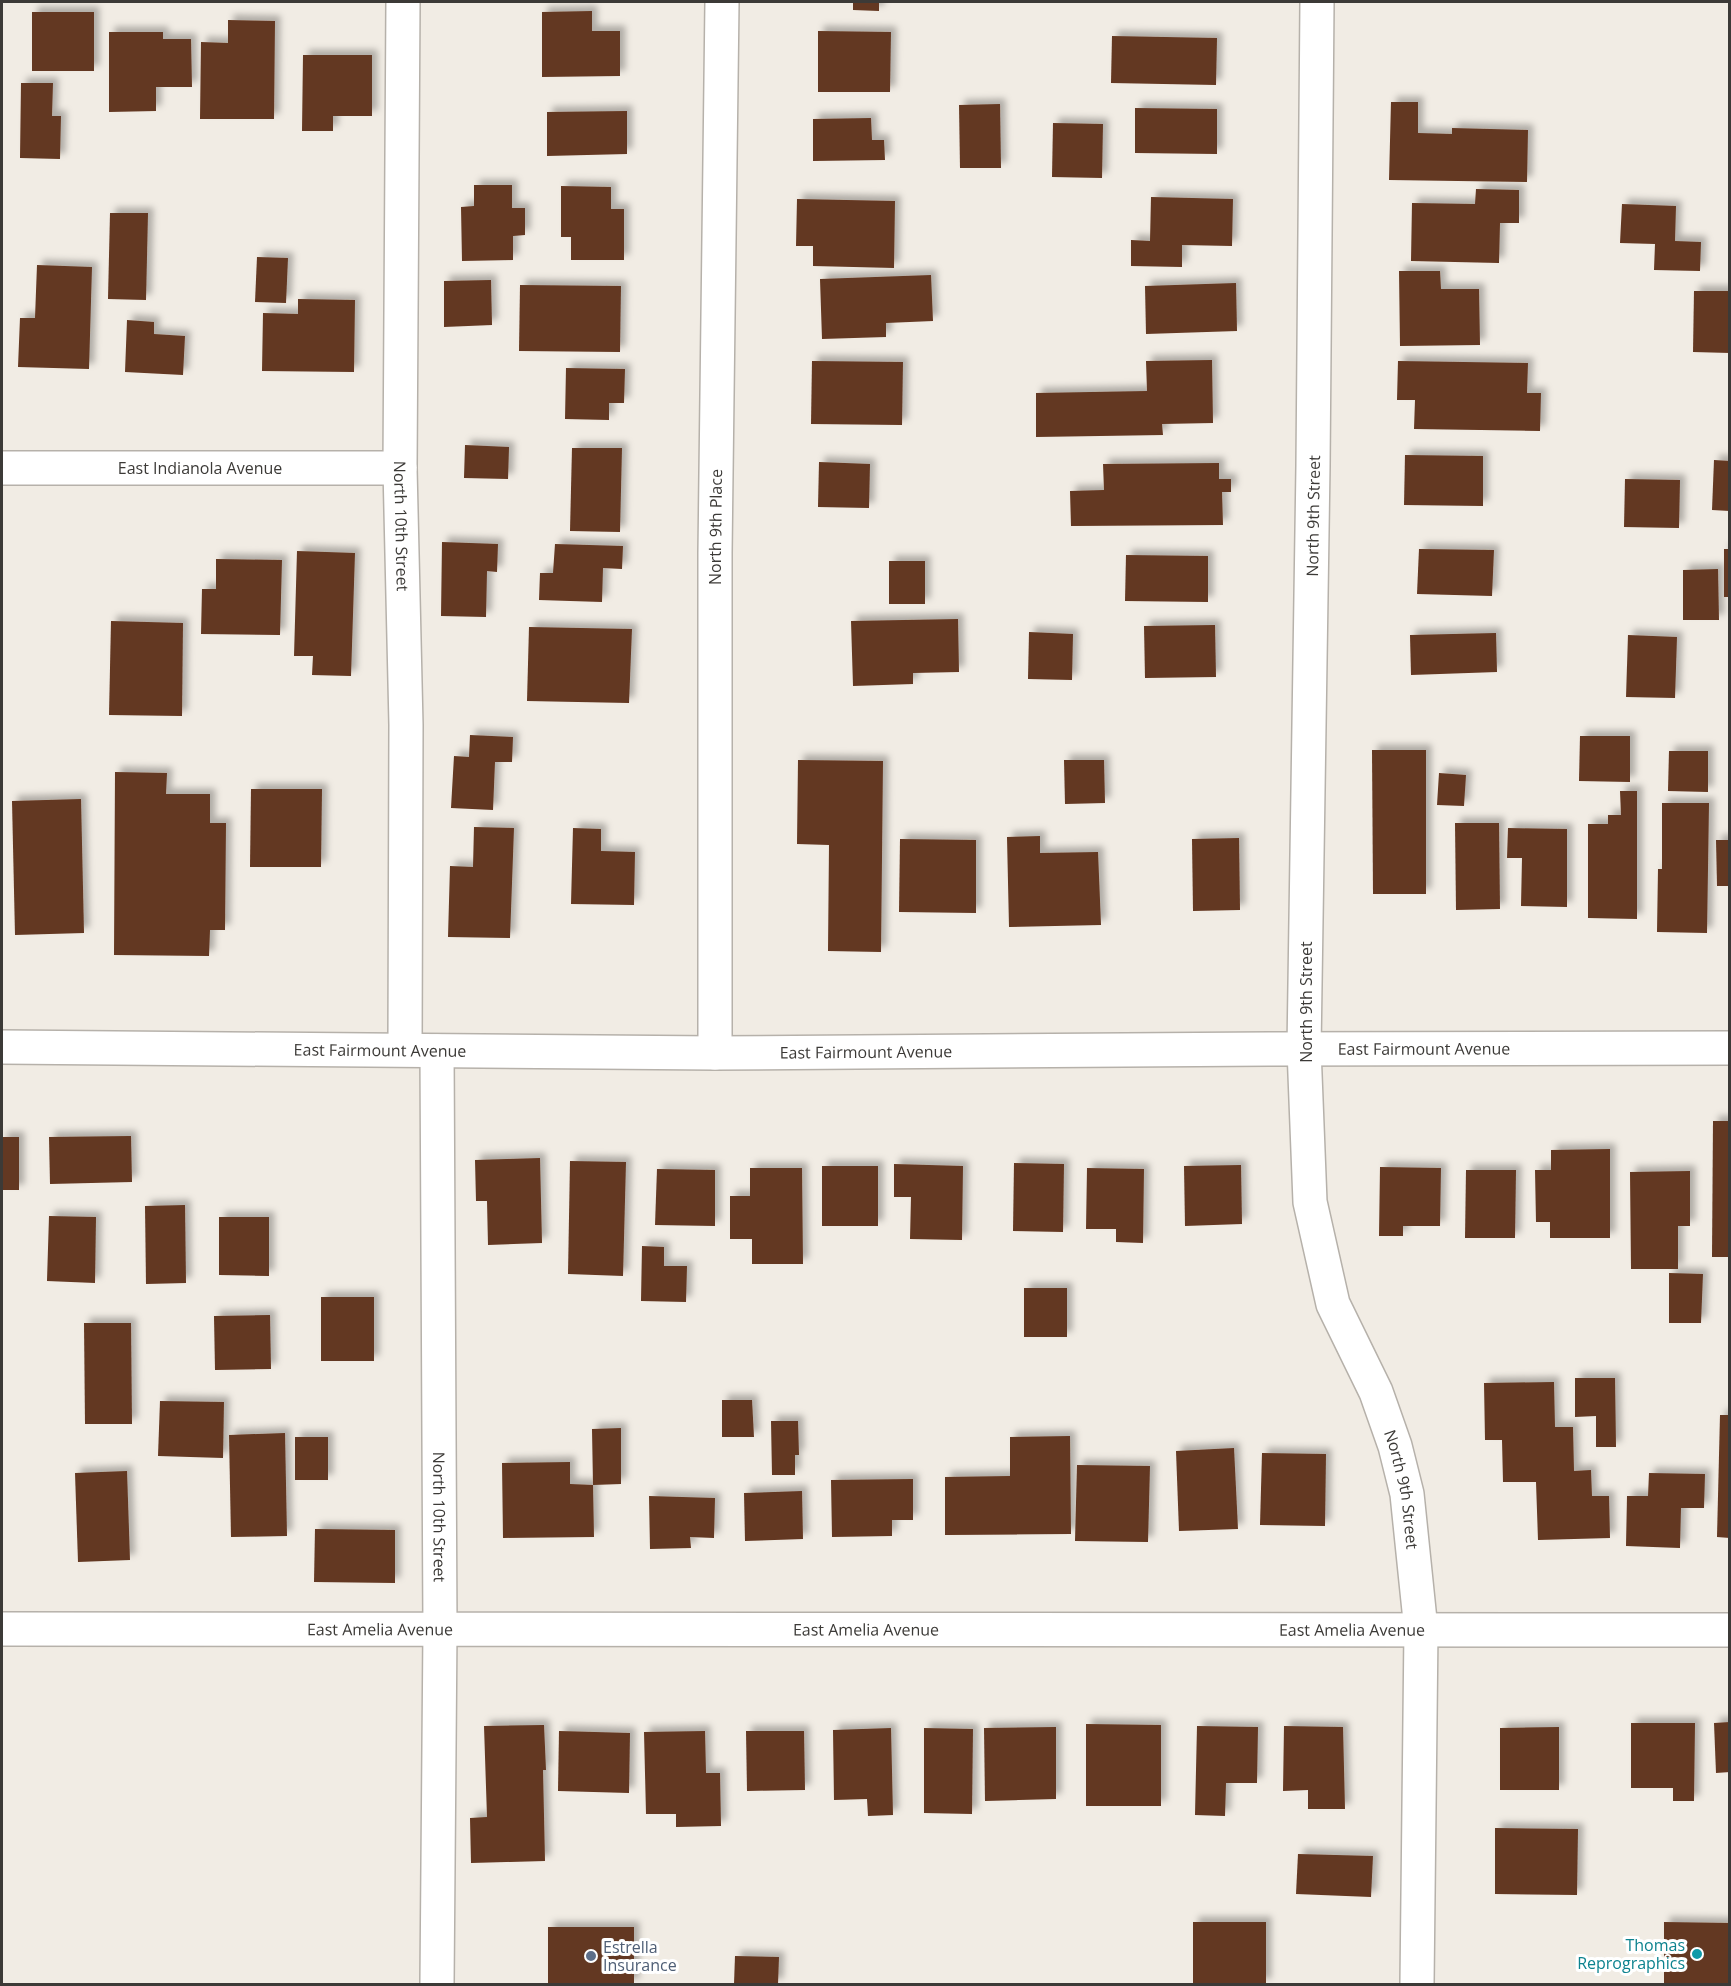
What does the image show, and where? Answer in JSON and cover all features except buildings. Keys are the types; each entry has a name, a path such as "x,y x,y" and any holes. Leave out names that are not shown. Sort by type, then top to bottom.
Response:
{"street":[{"name":"North 10th Street","path":"403,2 400,468 406,725 405,1049"},
{"name":"North 9th Place","path":"715,1053 715,565 722,2"},
{"name":"North 9th Street","path":"1317,2 1314,466 1304,1049 1310,1202 1333,1304 1376,1392 1407,1494 1421,1630 1417,1984"},
{"name":"East Indianola Avenue","path":"2,468 400,468"},
{"name":"East Fairmount Avenue","path":"2,1047 715,1053 1730,1048"},
{"name":"North 10th Street","path":"437,1051 440,1629 437,1984"},
{"name":"East Amelia Avenue","path":"2,1629 1730,1630"}],"place":[{"name":"Thomas Reprographics","path":"1697,1954"},
{"name":"Estrella Insurance","path":"591,1956"}]}
